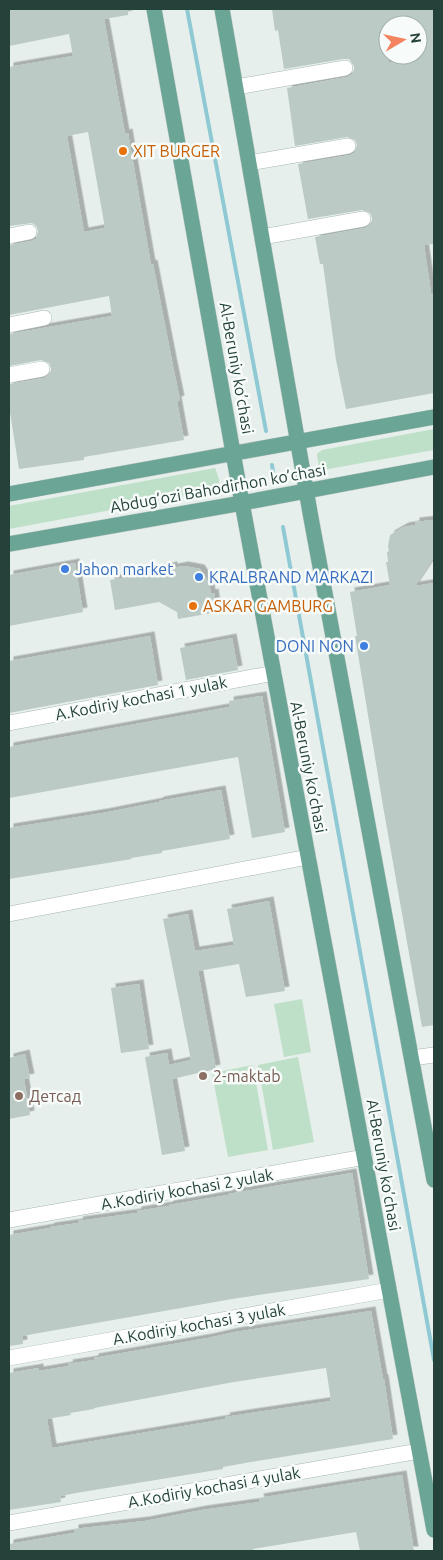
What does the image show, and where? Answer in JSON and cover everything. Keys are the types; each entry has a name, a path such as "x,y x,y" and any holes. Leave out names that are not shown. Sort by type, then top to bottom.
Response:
{"main road":[{"name":"Al-Beruniy ko’chasi","path":"154,9 242,503 434,1530"},
{"path":"222,9 298,441 434,1180"},
{"name":"Abdug’ozi Bahodirhon ko’chasi","path":"9,494 434,417"},
{"name":"Abdug’ozi Bahodirhon ko’chasi","path":"9,544 434,467"}],"street":[{"path":"236,87 345,68"},
{"path":"249,163 348,146"},
{"path":"262,237 363,219"},
{"path":"9,236 29,232"},
{"path":"9,325 44,318"},
{"path":"9,375 42,369"},
{"name":"A.Kodiriy kochasi 1 yulak","path":"9,723 274,673"},
{"path":"9,914 308,857"},
{"path":"412,1058 434,1055"},
{"name":"A.Kodiriy kochasi 2 yulak","path":"9,1220 365,1157"},
{"name":"A.Kodiriy kochasi 3 yulak","path":"9,1358 389,1290"},
{"name":"A.Kodiriy kochasi 4 yulak","path":"9,1522 419,1451"}],"green space":[{"path":"434,429 434,450 323,470 319,468 317,454 322,450"},
{"path":"215,468 219,479 219,490 9,529 9,506"},
{"path":"302,999 311,1052 284,1057 274,1004"},
{"path":"298,1057 314,1142 273,1150 258,1065"},
{"path":"253,1065 268,1150 228,1157 212,1073"}],"building":[{"path":"9,9 128,9 128,15 104,19 125,134 128,133 151,265 153,264 180,400 177,401 184,440 84,457 84,460 19,469 9,406 9,384 44,378 51,373 51,368 49,363 41,360 9,366 9,334 112,316 109,296 9,315 9,245 36,239 38,231 32,223 9,226 9,67 73,56 69,34 9,46","holes":["88,132 105,228 84,232 67,136"]},
{"path":"272,9 434,9 434,244 424,245 431,293 434,293 434,393 346,409 336,360 323,264 320,264 315,237 365,228 372,223 372,217 370,213 362,210 308,219 298,164 350,155 354,153 357,145 355,140 347,137 295,146 287,88 347,77 354,72 354,66 349,59 343,59 284,69 278,30 275,31"},
{"path":"433,520 434,557 415,586 434,583 434,1025 422,1027 383,806 355,636 357,636 350,592 390,585 386,562 388,562 387,552 389,551 390,535 404,527 415,525 415,522"},
{"path":"75,563 83,612 9,626 9,575"},
{"path":"173,566 173,568 184,566 200,569 209,583 211,594 214,593 217,612 178,619 177,612 159,602 115,610 110,580 153,573 153,570"},
{"path":"150,636 158,685 9,713 9,661"},
{"path":"232,638 238,670 186,680 180,648"},
{"path":"262,696 285,832 252,838 238,757 9,798 9,747 230,707 229,701"},
{"path":"221,790 230,839 162,851 162,853 132,859 9,879 9,828 103,813"},
{"path":"269,901 285,991 246,997 239,964 198,971 216,1069 172,1079 185,1151 162,1155 145,1057 167,1053 169,1065 191,1060 163,919 188,914 195,951 234,945 227,909"},
{"path":"139,984 149,1049 121,1053 111,988"},
{"path":"25,1054 30,1078 24,1079 30,1115 9,1119 9,1058"},
{"path":"352,1173 369,1279 238,1298 22,1336 23,1344 9,1346 9,1235 79,1223 78,1221 137,1213 137,1211 228,1194"},
{"path":"371,1311 393,1439 60,1496 61,1502 9,1510 9,1373 69,1366 68,1364 94,1360 94,1358 235,1332","holes":["326,1368 331,1401 225,1417 226,1419 52,1448 47,1419 71,1415 70,1413 94,1408 234,1382"]},
{"path":"402,1475 414,1551 360,1551 356,1532 253,1549 254,1551 9,1551 9,1544 74,1533 74,1529 145,1521 202,1510 260,1502 259,1498"}],"waterway":[{"path":"187,9 266,431"},
{"path":"272,465 274,477"},
{"path":"283,527 434,1360"}],"place":[{"name":"XIT BURGER","path":"123,151"},
{"name":"Jahon market","path":"65,569"},
{"name":"KRALBRAND MARKAZI","path":"199,577"},
{"name":"ASKAR GAMBURG","path":"193,606"},
{"name":"DONI NON","path":"364,646"},
{"name":"2-maktab","path":"203,1076"},
{"name":"Детсад","path":"19,1096"}]}
